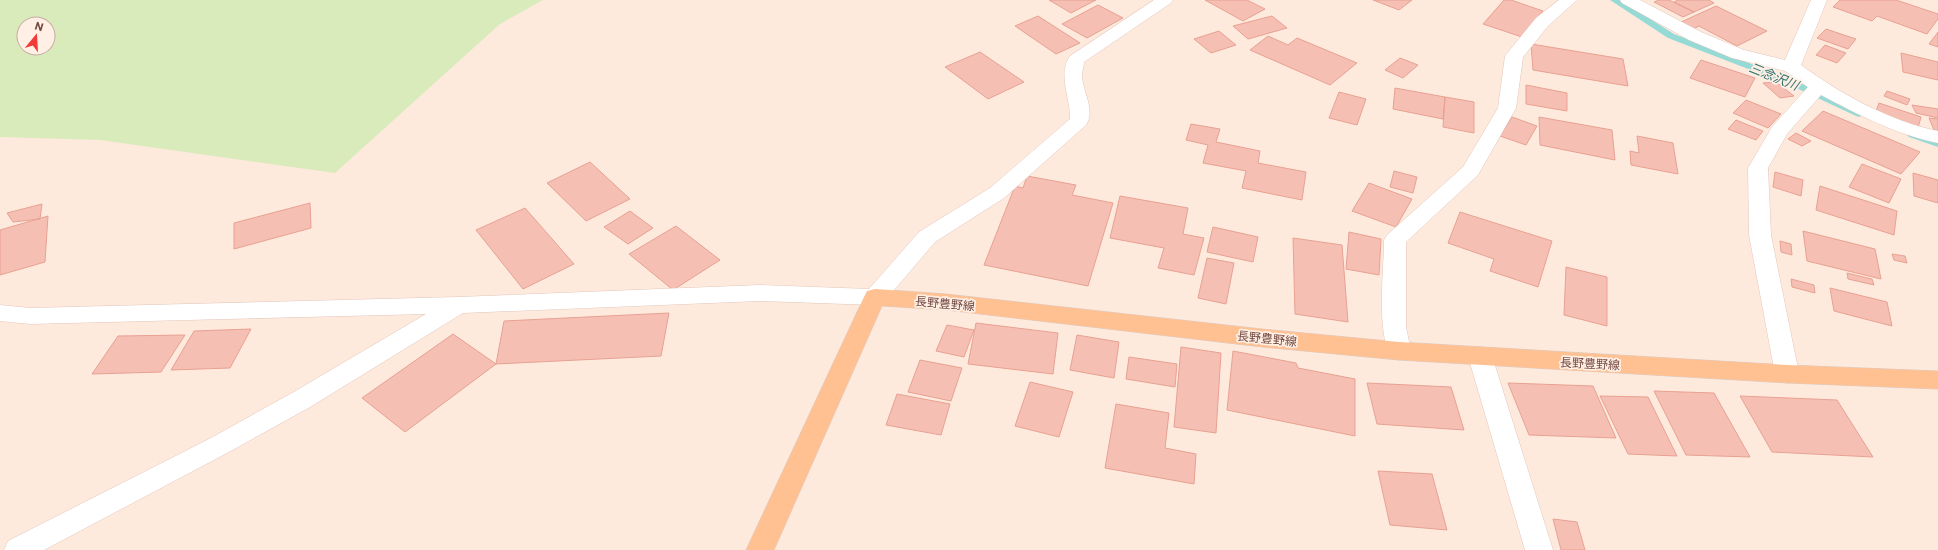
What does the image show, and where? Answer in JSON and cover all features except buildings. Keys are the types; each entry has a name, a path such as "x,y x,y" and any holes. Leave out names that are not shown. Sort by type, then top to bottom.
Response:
{"main road":[{"name":"長野豊野線","path":"875,297 946,302 1262,338 1399,351 1787,374 1938,380"},
{"path":"760,550 875,297"}],"street":[{"path":"0,313 30,316 458,305 760,293 875,297 927,237 997,193 1079,121 1080,108 1073,76 1076,60 1165,0"},
{"path":"1399,351 1394,327 1395,240 1471,171 1507,108 1514,56 1542,22 1568,0"},
{"path":"1628,0 1695,36 1738,54 1791,67 1814,91 1918,133 1938,137"},
{"path":"1791,67 1818,0"},
{"path":"1787,374 1760,235 1758,168 1779,131 1814,91"},
{"path":"18,550 218,446 301,400 458,305"},
{"path":"1480,356 1539,550"}],"green space":[{"path":"0,0 543,0 500,24 335,173 100,140 0,137"}],"waterway":[{"name":"三念沢川","path":"1614,0 1671,36 1795,84 1859,114"},
{"name":"三念沢川","path":"1912,135 1938,144"}]}
